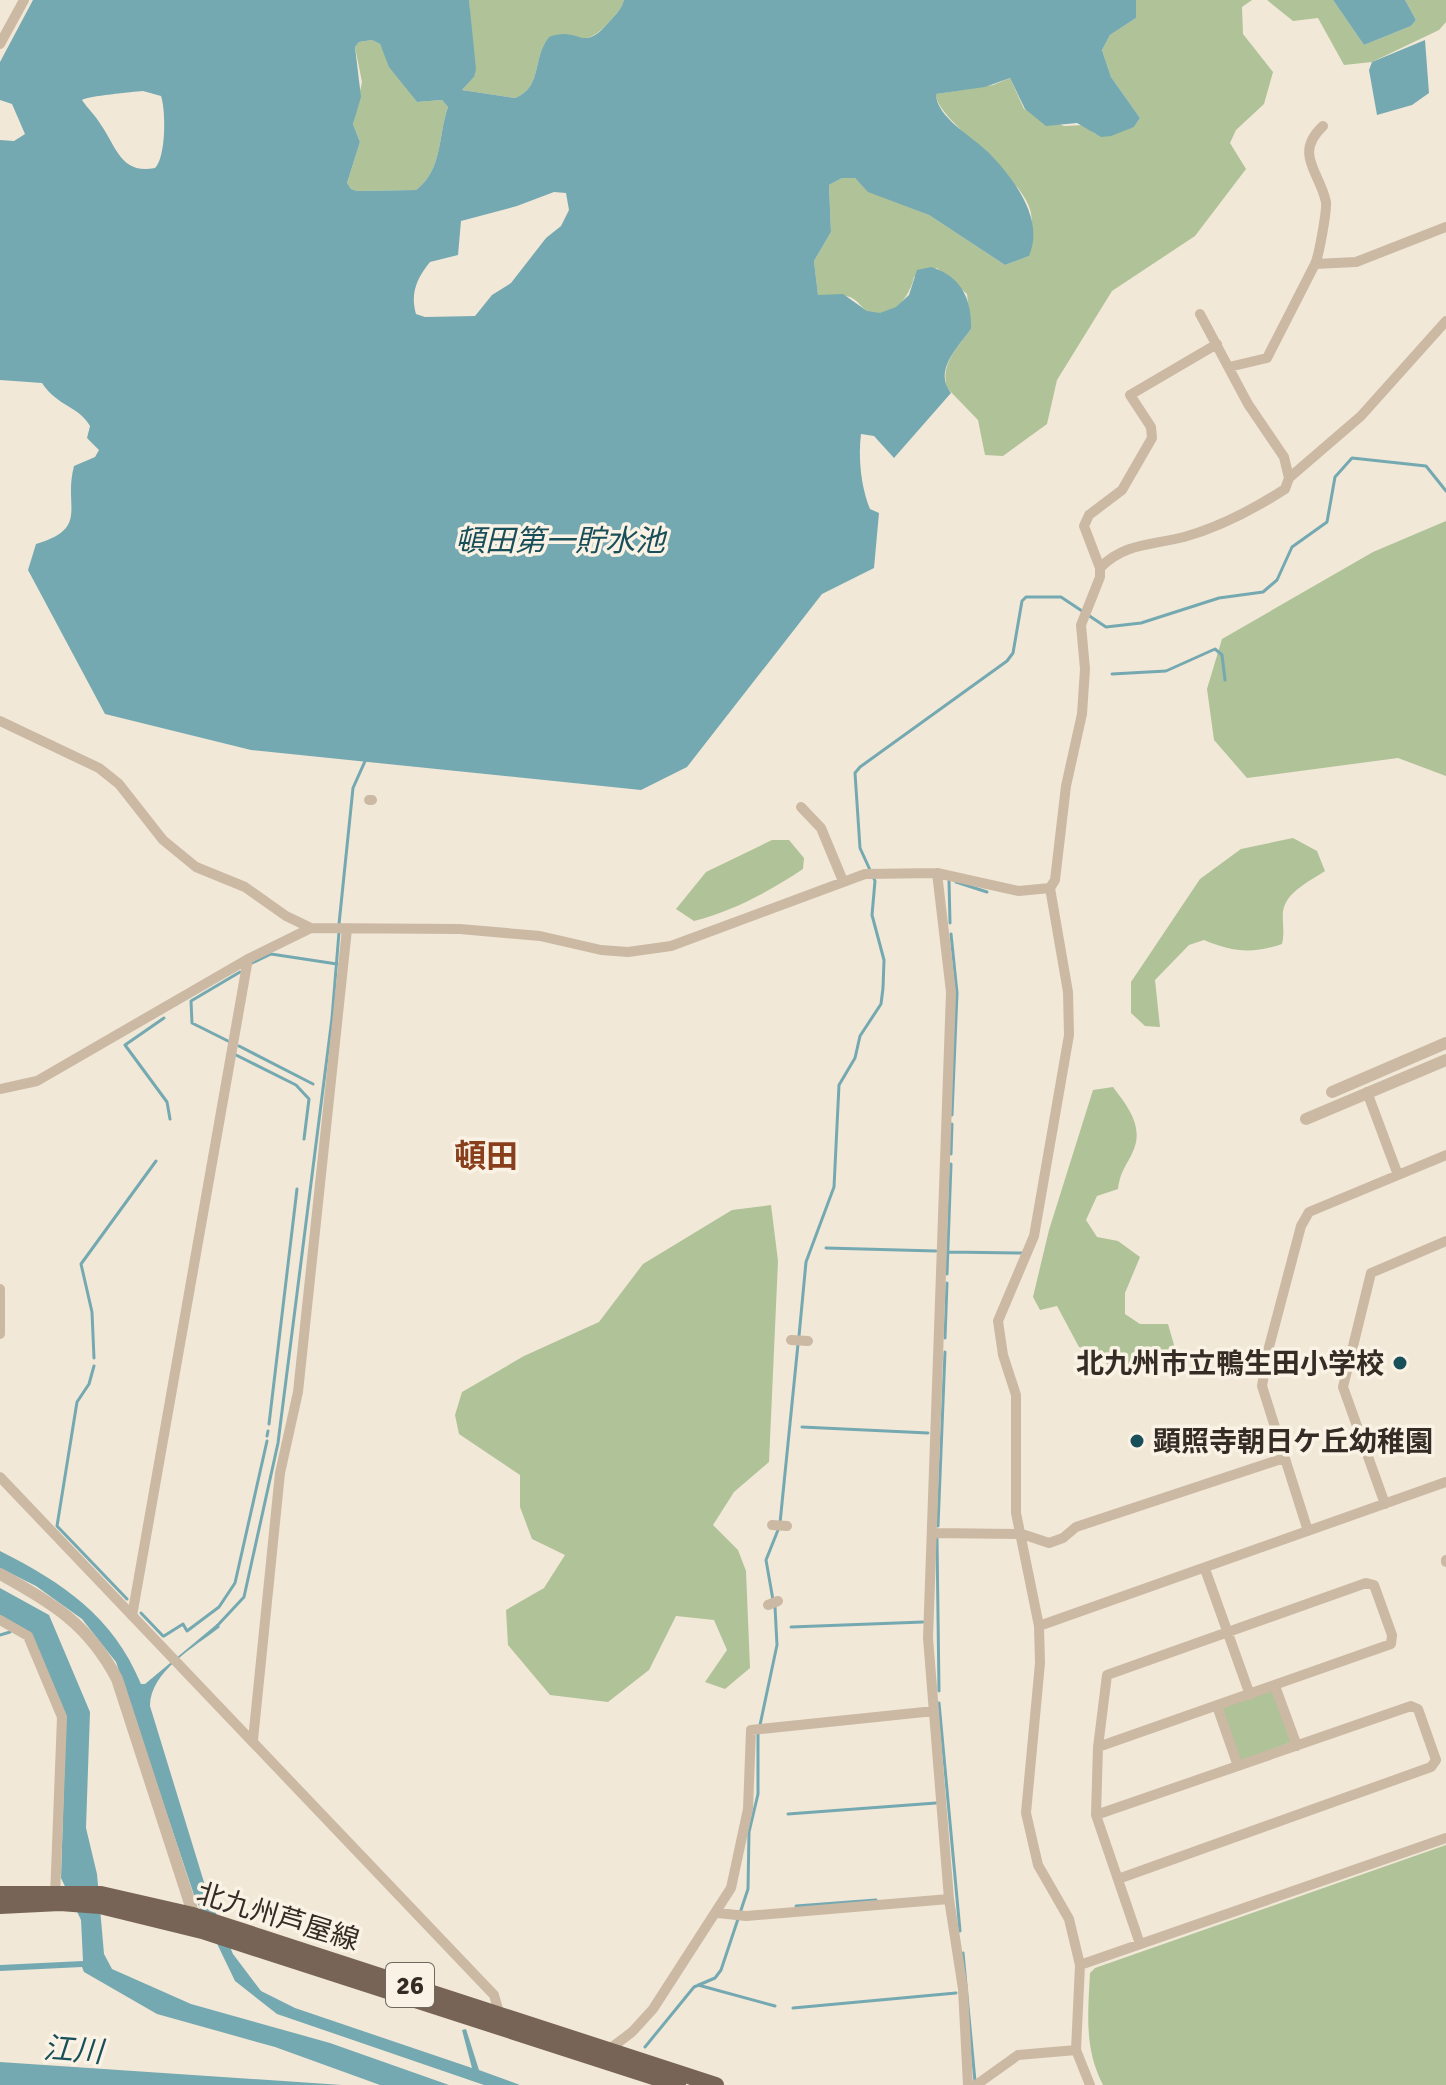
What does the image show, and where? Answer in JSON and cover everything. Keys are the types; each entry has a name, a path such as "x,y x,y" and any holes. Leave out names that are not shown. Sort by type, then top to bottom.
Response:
{"main road":[{"name":"北九州芦屋線","path":"0,1894 100,1900 193,1915 678,2085"},
{"name":"北九州芦屋線","path":"0,1906 57,1897"},
{"name":"北九州芦屋線","path":"100,1900 716,2085"}],"street":[{"path":"0,44 24,0"},
{"path":"1229,367 1267,358 1320,253 1321,226 1327,207 1308,153 1313,135 1323,126"},
{"path":"1315,264 1356,262 1446,227"},
{"path":"1200,314 1248,404 1278,446 1289,478"},
{"path":"1100,568 1115,552 1185,536 1265,502 1285,489 1289,478 1361,416 1446,321"},
{"path":"1090,2085 1076,2050 1080,1965 1069,1919 1031,1844 1026,1813 1040,1663 1039,1626 1014,1485 1016,1395 1003,1355 998,1321 1034,1236 1069,1035 1068,992 1050,888 1055,880 1066,786 1082,714 1085,669 1081,625 1098,588 1100,568 1084,526 1089,515 1122,490 1152,438 1151,427 1130,395 1217,344"},
{"path":"0,721 99,768 119,784 163,840 196,867 245,887 286,916 311,928 460,929 540,936 601,950 628,952 671,946 843,881 889,872 937,873 1004,889 1050,888"},
{"path":"801,807 821,828 843,881"},
{"path":"937,873 951,992 928,1638 949,1899 963,1989 968,2085"},
{"path":"0,1089 37,1081 248,959 311,928"},
{"path":"253,1740 280,1473 298,1392 347,929"},
{"path":"132,1616 248,959"},
{"path":"1332,1092 1446,1043"},
{"path":"1306,1119 1446,1060"},
{"path":"1367,1092 1398,1175"},
{"path":"1308,1531 1262,1386 1269,1347 1301,1226 1309,1212 1446,1155"},
{"path":"1385,1504 1343,1387 1371,1273 1446,1241"},
{"path":"0,1289 0,1334"},
{"path":"791,1340 808,1341"},
{"path":"932,1533 1022,1534 1049,1543 1063,1538 1076,1527 1284,1458"},
{"path":"0,1477 494,1995 499,2021"},
{"path":"1039,1626 1446,1482"},
{"path":"772,1525 787,1526"},
{"path":"1205,1569 1250,1695"},
{"path":"0,1574 64,1612 89,1634 104,1655 117,1679 193,1915 202,1931"},
{"path":"1098,1747 1391,1644 1392,1635 1374,1585 1366,1583 1107,1675 1098,1747 1096,1815 1140,1944"},
{"path":"0,1620 28,1636 62,1717 57,1897"},
{"path":"1275,1686 1297,1746"},
{"path":"1217,1706 1238,1766"},
{"path":"1096,1815 1411,1706 1418,1709 1436,1760 1431,1767 1118,1879"},
{"path":"607,2051 632,2032 653,2009 718,1913 731,1888 748,1809 751,1730 934,1711"},
{"path":"1080,1965 1446,1838"},
{"path":"718,1913 746,1916 949,1899"},
{"path":"976,2085 1018,2055 1076,2050"}],"green space":[{"path":"469,0 624,0 602,29 589,37 549,37 540,53 530,87 515,98 462,90 474,77"},
{"path":"1136,0 1252,0 1242,7 1243,34 1273,72 1264,104 1236,130 1230,143 1246,169 1195,236 1112,291 1057,380 1047,424 1003,456 985,455 978,420 947,388 945,379 952,356 971,329 967,294 937,268 914,277 905,298 886,314 870,313 850,297 818,295 814,261 831,232 829,185 842,178 855,178 868,191 929,215 1005,265 1029,256 1032,218 1025,198 1013,181 949,118 939,105 936,94 993,85 1010,78 1024,109 1064,126 1085,125 1095,134 1134,127 1140,118 1111,77 1102,50 1110,35 1136,18"},
{"path":"1267,0 1333,0 1364,45 1411,26 1416,20 1405,0 1446,0 1446,22 1439,30 1372,62 1344,65 1318,18 1293,21"},
{"path":"372,40 380,44 390,67 417,102 442,100 448,107 431,173 416,190 357,191 347,183 360,142 353,124 362,82 355,47 359,42"},
{"path":"1446,521 1446,776 1398,758 1247,778 1214,740 1207,689 1222,639 1373,552"},
{"path":"1293,838 1317,851 1325,871 1300,888 1285,904 1282,944 1252,950 1224,947 1204,940 1189,945 1155,980 1160,1027 1145,1026 1131,1013 1131,982 1200,879 1241,849"},
{"path":"772,840 789,840 804,858 803,869 751,900 709,917 694,921 676,909 706,872"},
{"path":"1113,1087 1128,1107 1135,1122 1137,1138 1118,1189 1097,1196 1086,1220 1097,1237 1118,1241 1140,1257 1125,1293 1125,1314 1140,1324 1168,1324 1174,1345 1161,1359 1137,1367 1108,1365 1095,1351 1079,1347 1057,1306 1040,1310 1033,1297 1049,1230 1093,1090"},
{"path":"771,1205 778,1261 769,1462 734,1492 713,1525 738,1550 746,1571 750,1668 725,1689 705,1682 727,1650 714,1620 676,1616 649,1670 608,1702 550,1695 508,1645 506,1610 544,1588 565,1555 532,1539 520,1507 520,1475 459,1434 455,1415 462,1392 524,1356 599,1322 643,1264 732,1210"},
{"path":"1273,1690 1292,1742 1240,1761 1222,1708"},
{"path":"1446,1845 1446,2085 1103,2085 1093,2058 1089,2030 1090,1973 1095,1968"}],"water":[{"name":"頓田第一貯水池","path":"33,0 469,0 476,69 474,77 462,90 515,98 530,87 540,53 549,37 568,34 592,37 616,14 624,0 1136,0 1136,18 1110,35 1102,50 1111,77 1140,118 1134,127 1101,137 1077,123 1046,126 1025,109 1010,78 985,87 936,94 942,111 949,119 989,153 1008,175 1030,214 1033,242 1029,256 1005,265 929,215 868,192 855,178 842,178 829,185 831,232 814,261 818,295 843,294 867,311 880,313 896,307 909,295 917,270 931,267 950,276 963,290 971,329 954,351 946,368 946,385 951,393 894,458 874,436 861,434 860,462 864,491 870,509 879,513 874,568 822,594 687,767 641,790 251,750 105,714 28,570 36,544 53,538 69,523 74,466 95,457 99,450 87,438 90,426 85,419 42,383 0,380 0,140 14,141 25,134 12,104 0,100 0,62","holes":["372,40 380,44 389,67 417,102 442,100 448,107 431,173 416,190 357,191 347,183 360,142 353,124 361,97 355,47 359,42","143,91 161,96 163,145 155,168 134,167 121,157 82,100","554,192 566,193 569,210 561,226 546,238 511,283 492,295 475,316 425,317 416,314 414,293 418,280 430,262 458,255 461,221"]},
{"path":"1333,0 1405,0 1416,20 1411,26 1364,45"},
{"path":"1425,40 1429,93 1412,105 1377,115 1369,70 1372,62"},
{"path":"0,1551 65,1589 101,1620 116,1639 141,1684 145,1684 217,1624 220,1627 166,1671 157,1682 150,1706 207,1892 233,1954 261,1991 295,2008 472,2068 462,2030 466,2029 479,2070 520,2085 484,2085 277,2014 235,1981 195,1898 116,1662 82,1619 36,1586 0,1568"},
{"path":"0,1588 49,1615 90,1712 86,1828 97,1874 104,1954 112,1969 191,2004 330,2043 449,2085 380,2085 275,2047 157,2014 84,1972 82,1967 0,1971 0,1965 83,1961 81,1920 61,1878 66,1717 31,1634 0,1615"},
{"path":"0,2062 342,2085 0,2085"}],"waterway":[{"path":"799,1336 806,1262 834,1187 839,1085 855,1058 860,1036 881,1004 883,988 884,960 872,915 875,881 860,848 855,773 1007,661 1013,653 1022,601 1026,597 1061,597 1106,627 1141,623 1219,598 1263,592 1277,580 1292,547 1327,522 1335,477 1352,458 1426,466 1446,491"},
{"path":"1112,674 1166,671 1215,649 1222,655 1225,680"},
{"path":"339,924 353,788 366,759"},
{"path":"949,880 950,923"},
{"path":"956,882 987,892"},
{"path":"217,1626 244,1597 278,1443 332,1018 339,932"},
{"path":"951,934 957,993 952,1115"},
{"path":"252,963 271,954 337,964"},
{"path":"228,1041 192,1023 191,1001 240,972"},
{"path":"164,1018 125,1045 167,1102 170,1119"},
{"path":"239,1046 313,1084"},
{"path":"236,1055 296,1085 309,1099 304,1139"},
{"path":"951,1154 952,1124"},
{"path":"94,1358 92,1312 81,1264 156,1161"},
{"path":"947,1274 951,1164"},
{"path":"269,1424 297,1189"},
{"path":"826,1248 936,1251"},
{"path":"949,1252 1024,1253"},
{"path":"945,1338 947,1283"},
{"path":"780,1523 798,1344"},
{"path":"938,1526 945,1352"},
{"path":"94,1366 89,1384 77,1402 57,1526 127,1599"},
{"path":"802,1427 928,1433"},
{"path":"267,1436 268,1431"},
{"path":"164,1636 183,1624 187,1631 219,1607 235,1583 267,1441"},
{"path":"773,1600 766,1560 778,1530"},
{"path":"937,1539 939,1691"},
{"path":"760,1725 777,1645 775,1607"},
{"path":"141,1613 163,1636"},
{"path":"791,1627 923,1622"},
{"path":"0,1635 10,1632"},
{"path":"939,1703 960,1931"},
{"path":"645,2047 694,1987 715,1978 721,1970 748,1889 749,1832 758,1794 758,1733"},
{"path":"788,1814 936,1803"},
{"path":"796,1906 876,1900"},
{"path":"963,1953 975,2081"},
{"path":"698,1985 775,2006"},
{"path":"793,2008 956,1993"}],"place":[{"name":"北九州市立鴨生田小学校","path":"1400,1363"},
{"name":"顕照寺朝日ケ丘幼稚園","path":"1137,1441"}],"district":[{"name":"頓田","path":"486,1156"}],"water label":[{"name":"江川","path":"73,2050"}]}
